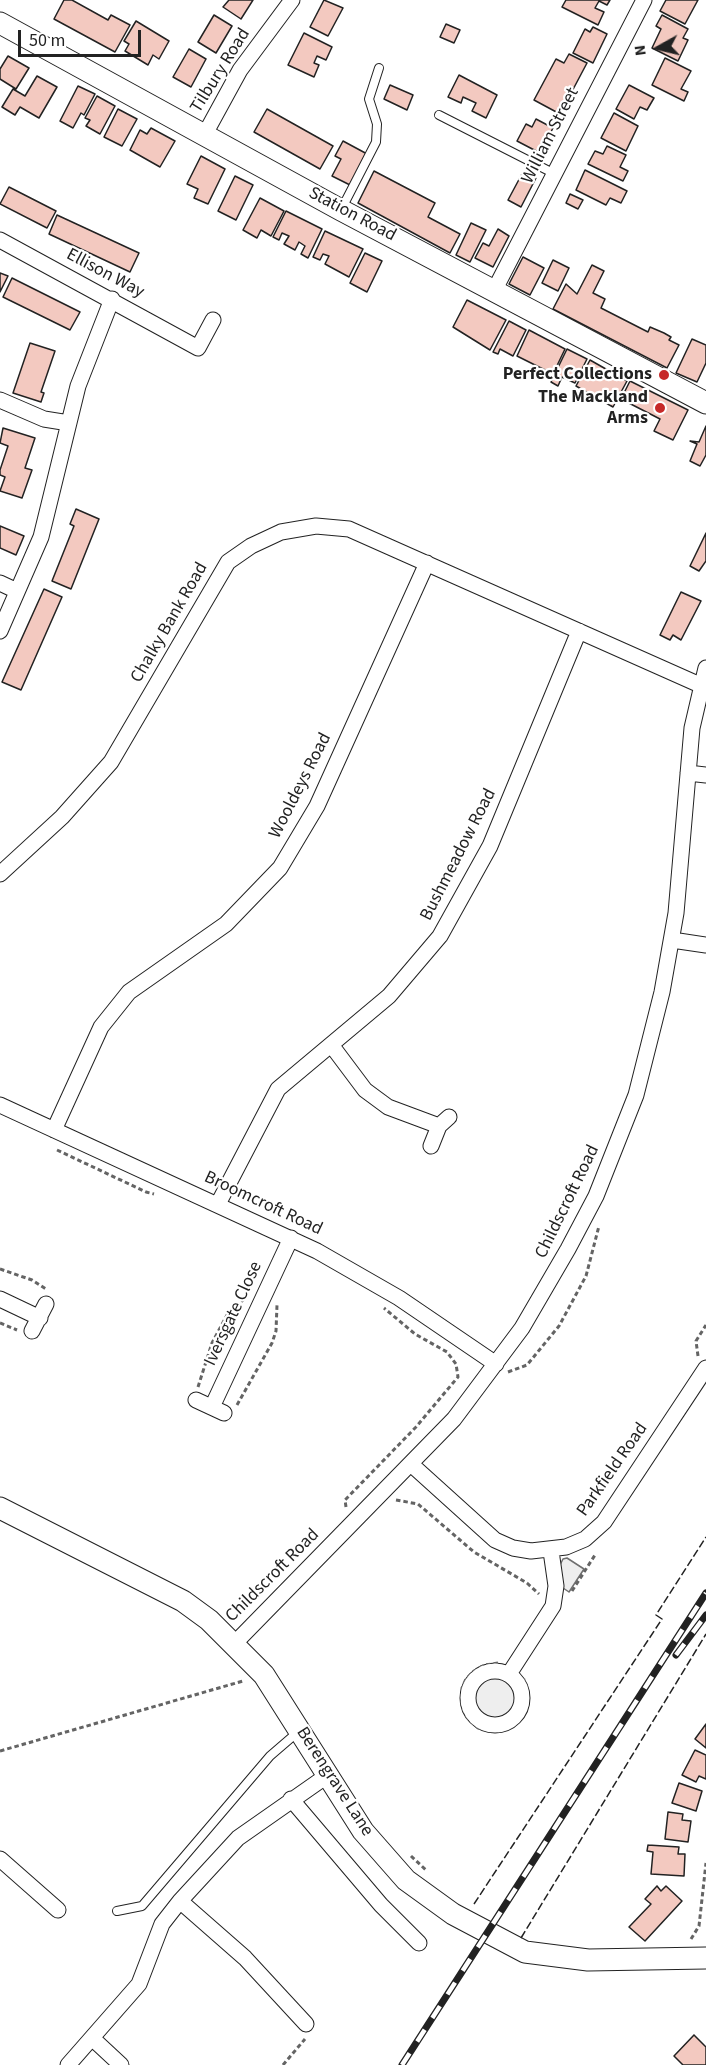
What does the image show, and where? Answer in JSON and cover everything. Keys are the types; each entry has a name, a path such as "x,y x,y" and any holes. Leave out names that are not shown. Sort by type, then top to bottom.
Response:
{"street":[{"name":"Tilbury Road","path":"205,134 240,70 292,0"},
{"name":"William Street","path":"494,291 644,0"},
{"name":"Station Road","path":"0,23 342,210 706,403"},
{"name":"Ellison Way","path":"0,240 112,298 198,348 213,321"},
{"path":"0,631 41,537 89,352 112,298"},
{"path":"0,400 44,419 69,423"},
{"name":"Chalky Bank Road","path":"0,874 62,817 111,762 228,562 251,546 281,532 316,526 349,529 700,685"},
{"name":"Wooldeys Road","path":"54,1130 101,1028 129,992 225,924 280,868 318,806 427,563"},
{"path":"0,583 17,591"},
{"name":"Bushmeadow Road","path":"218,1204 278,1089 389,996 440,936 490,846 579,631"},
{"name":"Childscroft Road","path":"235,1643 412,1465 454,1419 496,1364 546,1289 604,1178 641,1078 672,940 688,773 700,685 706,668"},
{"path":"688,773 706,775"},
{"path":"672,940 706,945"},
{"path":"332,1046 365,1090 388,1107 444,1122 431,1146"},
{"name":"Broomcroft Road","path":"0,1105 291,1238 399,1298 496,1364"},
{"name":"Iversgate Close","path":"216,1408 291,1238"},
{"path":"0,1299 39,1318"},
{"name":"Parkfield Road","path":"412,1465 495,1540 517,1549 551,1551 576,1543 600,1527 702,1364"},
{"path":"196,1400 216,1408"},
{"name":"Berengrave Lane","path":"0,1508 183,1601 235,1643 264,1675 363,1831 406,1880 471,1925 525,1952 588,1960 706,1958"},
{"path":"512,1670 553,1606 556,1586 551,1551"},
{"path":"68,2065 139,1984 162,1924 180,1901 238,1838 291,1798 328,1775"},
{"path":"291,1798 381,1905 419,1943"},
{"path":"3,1866 58,1910"},
{"path":"180,1901 245,1958 306,2024"},
{"path":"92,2038 121,2065"}],"lane":[{"path":"342,210 376,142 377,124 369,99 379,68"},
{"path":"439,115 553,173"},
{"path":"117,1911 142,1906 263,1764 300,1730"}],"path":[{"path":"48,1145 146,1192 159,1193"},
{"path":"250,1292 227,1315 212,1343 195,1398 231,1413 249,1388 275,1335 277,1300"},
{"path":"347,1513 345,1500 416,1427 458,1375 455,1362 447,1352 408,1329 381,1304"},
{"path":"702,1364 696,1341 706,1325"},
{"path":"387,1505 399,1494"},
{"path":"394,1499 418,1504 474,1552 526,1583 543,1599"},
{"path":"568,1595 595,1555"},
{"path":"477,1669 512,1670 529,1697 527,1708 519,1721 511,1728 499,1731 478,1728 467,1717 462,1706 464,1684 477,1669"},
{"path":"0,1751 264,1675"},
{"path":"405,1850 427,1871"},
{"path":"689,1941 699,1926 706,1863"},
{"path":"283,2065 303,2044 308,2028 306,2024"}],"shaded area":[{"path":"567,1558 584,1569 569,1592 560,1586 559,1567 563,1559"},
{"path":"495,1676 511,1682 517,1698 511,1714 495,1720 479,1714 473,1698 479,1682"}],"building":[{"path":"64,0 72,0 108,20 111,15 130,25 115,52 54,19"},
{"path":"229,0 253,0 241,19 223,7"},
{"path":"324,0 343,8 328,36 310,27"},
{"path":"566,0 610,0 607,5 599,1 595,8 604,12 598,25 562,7"},
{"path":"666,0 698,0 685,24 660,11"},
{"path":"214,15 232,26 216,53 198,42"},
{"path":"662,15 688,29 683,38 688,40 678,61 652,48 661,29 656,26"},
{"path":"136,21 169,41 159,59 153,55 148,65 125,51 129,44 124,41"},
{"path":"446,24 460,30 454,43 440,37"},
{"path":"593,27 607,34 593,63 573,53 585,29 590,32"},
{"path":"304,33 332,47 326,60 317,56 314,63 319,65 314,77 288,65"},
{"path":"189,49 206,59 191,87 173,77"},
{"path":"569,54 587,63 560,114 534,100 556,59 564,63"},
{"path":"8,56 29,68 16,89 0,79 0,69"},
{"path":"665,58 691,71 681,89 688,92 684,101 652,85"},
{"path":"459,75 497,95 486,118 472,111 476,103 463,97 461,103 448,97"},
{"path":"37,76 57,87 39,118 20,107 15,115 2,107 13,89 25,96"},
{"path":"390,85 413,95 407,110 384,99"},
{"path":"629,85 654,98 647,110 640,107 634,119 616,109"},
{"path":"78,86 95,94 84,115 81,113 73,128 60,121"},
{"path":"97,96 115,106 100,134 86,126 90,120 85,118"},
{"path":"118,109 137,119 122,146 104,137"},
{"path":"267,109 333,146 320,169 254,132"},
{"path":"614,113 638,126 626,151 601,138"},
{"path":"536,119 553,128 540,153 517,141 526,124 532,127"},
{"path":"151,128 175,141 160,167 130,150 140,130 147,134"},
{"path":"343,141 369,155 352,186 332,176 341,159 335,156"},
{"path":"607,146 626,155 620,167 628,171 623,181 588,164 595,151 603,154"},
{"path":"201,156 225,169 208,204 194,198 198,189 187,184"},
{"path":"585,170 627,191 621,203 610,198 606,205 576,190"},
{"path":"374,171 435,203 428,217 460,234 450,253 358,203"},
{"path":"523,172 536,178 521,207 508,200"},
{"path":"235,176 253,185 236,220 218,211"},
{"path":"9,187 56,211 47,228 0,204"},
{"path":"570,194 583,200 578,209 566,203"},
{"path":"260,198 284,211 271,236 261,230 257,238 243,230"},
{"path":"286,211 322,229 308,258 301,254 305,246 299,242 295,250 284,244 289,236 282,233 279,240 273,237"},
{"path":"57,215 139,253 130,272 49,234"},
{"path":"471,223 486,230 470,262 456,255"},
{"path":"498,229 509,236 493,267 475,258 483,243 489,246"},
{"path":"325,231 363,249 349,277 325,264 329,256 323,254 320,260 313,257"},
{"path":"365,253 382,261 367,292 350,283"},
{"path":"523,257 544,268 530,295 509,284"},
{"path":"553,260 569,268 558,291 542,283"},
{"path":"592,265 604,271 593,293 605,299 601,308 648,332 650,327 664,333 671,337 669,340 679,345 667,368 553,309 566,284 577,294"},
{"path":"0,273 8,276 0,292"},
{"path":"12,278 80,312 70,330 3,297"},
{"path":"467,300 506,320 490,350 453,327"},
{"path":"509,321 526,330 513,356 500,349 498,354 493,352"},
{"path":"529,330 565,349 553,374 517,356"},
{"path":"692,339 706,345 706,363 697,382 676,373"},
{"path":"30,343 55,351 41,392 44,393 41,402 13,393"},
{"path":"567,349 587,359 575,383 562,377 558,386 551,382"},
{"path":"590,360 627,381 613,407 576,386"},
{"path":"630,381 688,410 673,440 654,431 660,419 621,399"},
{"path":"706,426 706,455 700,466 690,461 697,444 690,441 699,442"},
{"path":"3,428 35,438 25,468 32,470 22,498 0,491 5,477 0,475 0,470 8,446 0,443"},
{"path":"76,509 99,519 71,589 52,581 74,526 70,524"},
{"path":"0,526 24,536 16,555 0,548"},
{"path":"706,533 706,561 699,571 690,566"},
{"path":"44,589 62,597 21,690 2,682"},
{"path":"681,592 701,601 681,640 673,635 670,640 660,635"},
{"path":"706,1724 706,1748 695,1739"},
{"path":"695,1750 706,1755 706,1779 699,1776 696,1782 682,1775"},
{"path":"679,1783 702,1791 696,1811 672,1803"},
{"path":"668,1812 683,1814 682,1820 691,1821 688,1842 665,1839"},
{"path":"648,1845 679,1847 678,1854 685,1854 684,1876 651,1874 653,1852 647,1851"},
{"path":"657,1886 661,1891 666,1886 682,1901 645,1941 629,1927 651,1904 645,1899"},
{"path":"694,2035 706,2047 706,2065 683,2065 674,2056"}],"railway":[{"path":"402,2065 706,1593"},
{"path":"676,1655 706,1615"}],"fence":[{"path":"474,1904 662,1619 656,1615 706,1537"},
{"path":"521,1938 706,1634"}],"place":[{"name":"Perfect Collections","path":"664,375"},
{"name":"The Mackland Arms","path":"660,408"}]}
